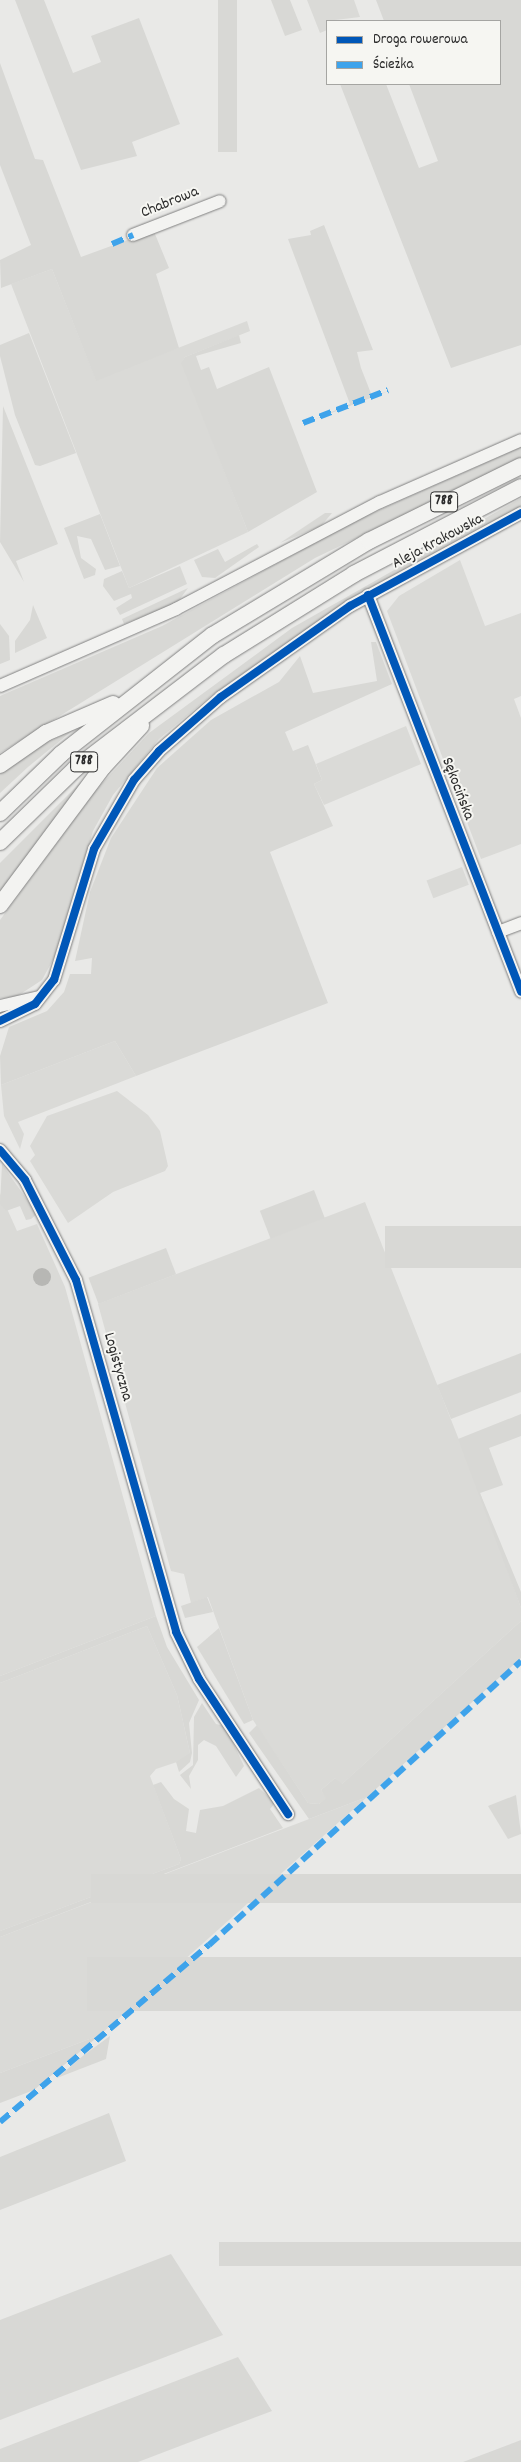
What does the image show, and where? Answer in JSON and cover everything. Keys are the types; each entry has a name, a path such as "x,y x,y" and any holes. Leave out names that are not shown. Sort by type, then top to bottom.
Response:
{"main road":[{"name":"Aleja Krakowska","path":"137,692 213,636 307,577 521,466"},
{"name":"Aleja Krakowska","path":"176,690 354,574 521,488"},
{"path":"0,905 103,767 176,690"},
{"name":"788","path":"0,842 76,768 176,690"},
{"path":"0,765 46,733 137,692"},
{"name":"788","path":"0,813 61,754 137,692"}],"street":[{"name":"Chabrowa","path":"133,236 220,201"},
{"path":"0,686 176,609 380,502 521,440"},
{"name":"Aleja Krakowska","path":"0,1021 24,1012 41,996 61,965 94,849 147,763 229,691 368,595 521,513"},
{"name":"Sękocińska","path":"368,595 521,992"},
{"path":"498,932 521,924"},
{"path":"0,1006 41,996"},
{"name":"Logistyczna","path":"0,1150 25,1180 76,1280 168,1608 199,1679 288,1814"}],"shaded area":[{"path":"15,0 44,0 73,73 101,62 91,36 139,18 180,124 132,142 137,156 81,170"},
{"path":"218,0 237,0 237,152 218,152"},
{"path":"271,0 290,0 302,30 285,36"},
{"path":"307,0 354,0 360,17 326,20 326,30 320,33"},
{"path":"376,0 521,0 521,345 451,368 340,85 386,85 419,168 438,161 409,85 501,85 501,20 384,20"},
{"path":"0,63 35,159 43,160 81,257 144,234 155,234 169,268 156,274 179,348 96,381 52,269 1,288 0,260 31,245 0,165"},
{"path":"324,225 373,350 357,352 361,368 372,396 389,391 313,420 350,404 288,239 311,235 310,231"},
{"path":"52,269 96,380 247,321 250,331 185,357 182,363 248,532 129,588 11,284"},
{"path":"29,333 76,453 40,466 35,465 15,415 0,356 0,345"},
{"path":"239,335 241,343 196,356 201,370 209,367 217,389 269,367 317,492 248,532 181,363 185,357"},
{"path":"3,406 58,544 16,561 24,582 0,542"},
{"path":"521,447 521,459 315,558 0,753 0,696 162,626 359,519"},
{"path":"521,498 521,506 353,597 212,695 159,739 113,795 93,831 55,956 42,980 16,997 0,998 0,920 96,790 149,733 292,628"},
{"path":"325,513 332,513 321,526 280,543"},
{"path":"100,514 120,566 105,570 91,539 77,536 81,558 96,569 95,575 84,579 64,528"},
{"path":"257,544 259,547 215,578 202,577 194,560 218,549 225,562"},
{"path":"460,560 485,626 521,613 521,696 514,699 521,718 521,844 481,859 387,611 399,596"},
{"path":"180,566 187,584 120,615 116,608 132,598 131,594 114,601 103,586 104,579 122,571 129,588"},
{"path":"188,588 177,603 124,624 122,619"},
{"path":"33,605 47,638 15,653 15,641 30,620"},
{"path":"0,624 9,636 10,660 0,664"},
{"path":"371,642 376,642 392,684 285,732 293,751 308,745 322,780 314,784 333,826 270,852 328,1003 136,1076 115,1041 1,1085 0,1056 9,1027 47,1011 64,992 70,974 91,974 92,958 75,961 90,892 111,838 157,768 211,720 279,682 300,656 313,693 377,681"},
{"path":"406,726 421,764 324,805 314,784 322,780 316,764"},
{"path":"72,731 0,793 0,774 6,768 41,745"},
{"path":"87,776 0,894 0,863"},
{"path":"462,867 469,885 433,898 427,881"},
{"path":"115,1041 136,1076 18,1122 24,1134 20,1149 4,1116 1,1085"},
{"path":"117,1091 148,1115 160,1131 168,1166 165,1171 113,1192 68,1223 30,1161 35,1155 30,1146 47,1116"},
{"path":"2,1164 37,1214 31,1219 26,1220 20,1206 6,1211 0,1204"},
{"path":"314,1190 325,1218 271,1239 260,1211"},
{"path":"0,1193 17,1231 37,1224 65,1287 156,1616 0,1676"},
{"path":"365,1202 480,1493 521,1608 521,1621 341,1785 335,1778 321,1790 327,1798 319,1804 308,1803 253,1720 208,1597 191,1603 184,1574 171,1571 98,1304"},
{"path":"385,1226 521,1226 521,1268 385,1268"},
{"path":"166,1248 176,1274 99,1304 89,1278"},
{"path":"38,1268 46,1268 51,1273 49,1284 38,1286 33,1281 33,1273"},
{"path":"521,1353 521,1392 451,1419 437,1385"},
{"path":"521,1414 521,1436 489,1448 503,1485 480,1493 521,1592 521,1608 458,1439"},
{"path":"207,1597 213,1612 185,1618 181,1606"},
{"path":"156,1616 167,1647 199,1700 189,1723 192,1753 190,1762 179,1772 176,1762 190,1753 177,1695 147,1626 0,1683 0,1676"},
{"path":"521,1621 521,1658 367,1797 309,1819 249,1733 257,1725 308,1803 319,1804 326,1798 321,1790 335,1778 342,1784"},
{"path":"147,1626 177,1695 190,1753 189,1758 156,1769 150,1776 181,1859 179,1864 0,1931 0,1683"},
{"path":"219,1628 253,1720 244,1724 197,1647"},
{"path":"202,1703 216,1724 225,1726 244,1766 236,1777 216,1746 204,1740 198,1745 198,1760 189,1776 191,1789 180,1775 193,1765 194,1717"},
{"path":"161,1782 174,1799 189,1809 186,1831 196,1833 200,1810 223,1806 259,1788 275,1803 270,1809 283,1828 0,1937 0,1931 179,1864 181,1859 153,1785"},
{"path":"516,1795 521,1834 508,1839 488,1806"},
{"path":"367,1797 100,2035 0,2073 0,1937"},
{"path":"91,1874 521,1874 521,1903 91,1903"},
{"path":"87,1957 521,1957 521,2011 87,2011"},
{"path":"100,2035 34,2090 0,2103 0,2073"},
{"path":"110,2036 106,2059 57,2078 84,2055"},
{"path":"109,2113 126,2161 0,2210 0,2157"},
{"path":"219,2242 521,2242 521,2266 219,2266"},
{"path":"171,2254 223,2335 0,2420 0,2320"},
{"path":"238,2357 272,2411 138,2462 0,2462 0,2449"},
{"path":"521,2440 521,2462 463,2462"}],"marked path":[{"path":"112,244 133,235"},
{"path":"303,423 388,390"},
{"path":"0,2122 209,1945 521,1661"}],"cycle path":[{"path":"0,1021 35,1004 54,980 94,849 134,780 159,751 221,697 350,606 521,513"},
{"path":"368,595 521,992"},
{"path":"0,1150 25,1180 76,1280 176,1632 199,1679 288,1814"}]}
